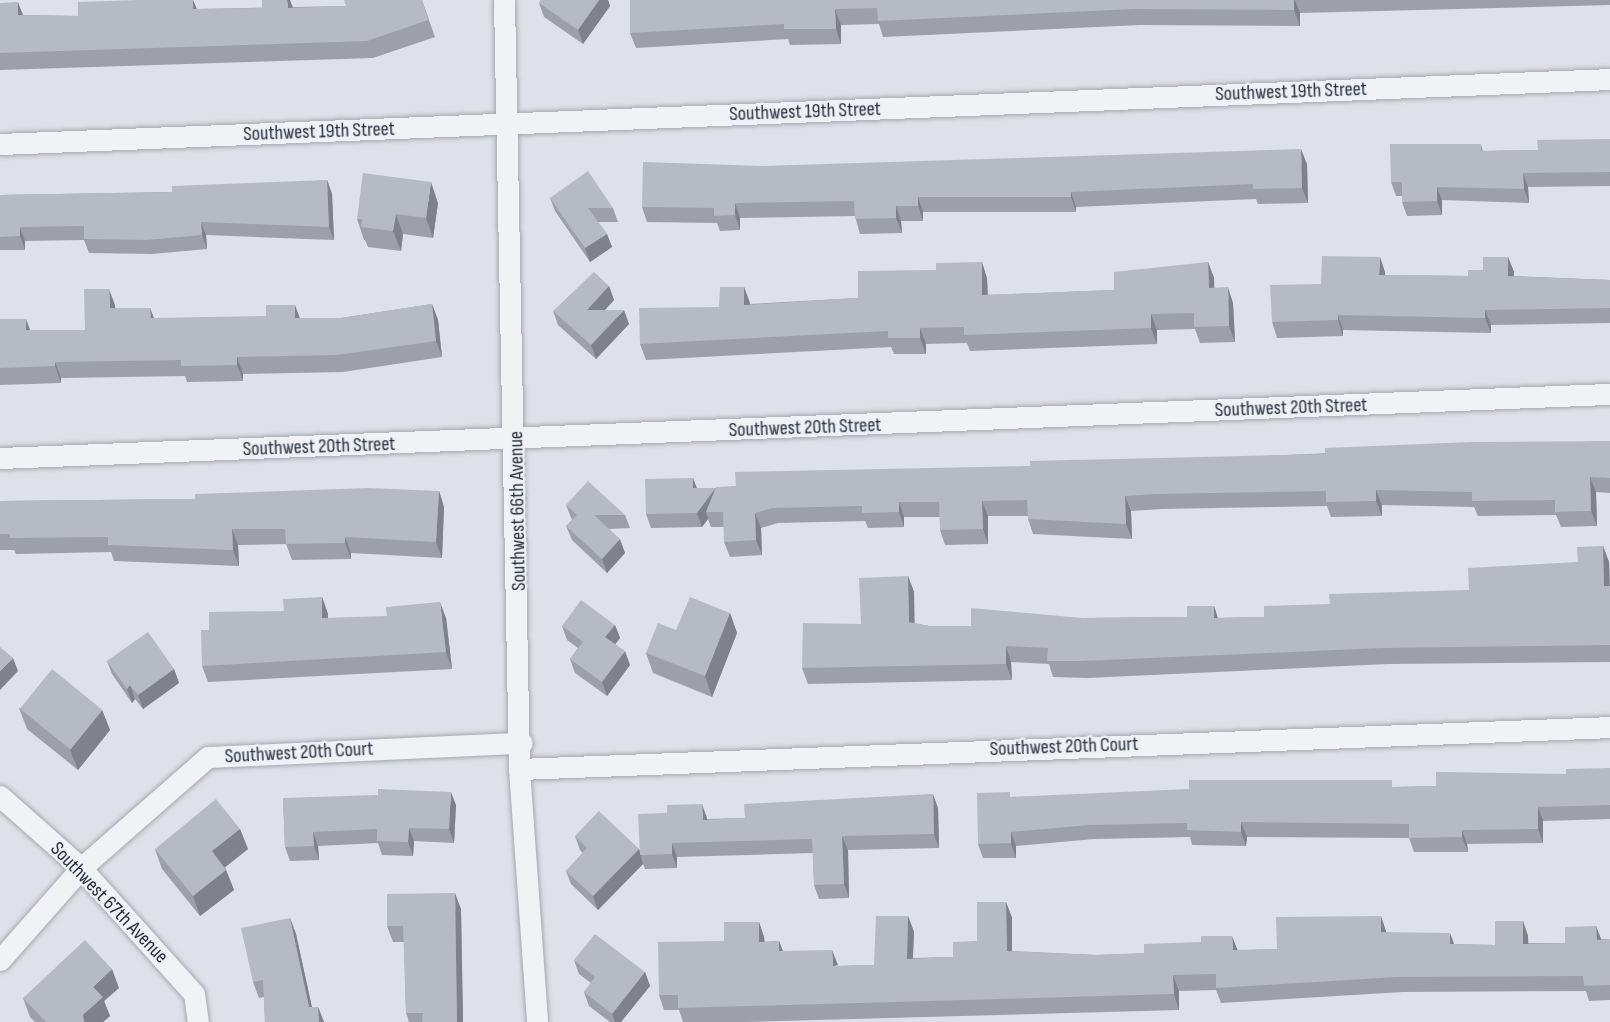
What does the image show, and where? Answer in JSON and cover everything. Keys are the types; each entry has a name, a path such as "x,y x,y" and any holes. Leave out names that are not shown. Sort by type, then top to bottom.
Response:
{"street":[{"name":"Southwest 66th Avenue","path":"504,0 522,743 519,769 537,1022"},
{"name":"Southwest 19th Street","path":"0,144 1610,79"},
{"name":"Southwest 20th Street","path":"0,458 516,441 1610,394"},
{"name":"Southwest 20th Court","path":"519,769 1610,727"},
{"name":"Southwest 20th Court","path":"0,960 81,868 208,758 522,743"},
{"name":"Southwest 67th Avenue","path":"0,796 81,868 194,994 198,1022"}],"building":[{"path":"193,0 193,9 262,8 262,0 287,0 288,8 346,6 344,0 422,0 428,20 367,41 0,53 0,3 18,2 18,15 78,16 78,2"},
{"path":"541,0 599,0 578,30 539,3"},
{"path":"630,0 1294,0 1294,10 1134,9 878,21 877,8 835,9 836,29 784,29 784,24 630,33"},
{"path":"1610,139 1610,172 1523,173 1524,189 1437,187 1437,201 1402,202 1402,182 1391,182 1390,144 1481,144 1481,151 1538,150 1537,140"},
{"path":"1301,149 1302,188 1253,189 1253,184 1071,192 1071,197 918,197 918,206 896,206 896,218 855,219 854,201 735,203 735,215 714,216 714,208 642,207 643,162 762,166"},
{"path":"588,171 613,208 588,208 607,234 585,248 550,198"},
{"path":"363,173 431,182 426,218 396,214 393,231 361,227 362,219 357,219"},
{"path":"327,180 329,227 201,222 202,235 147,240 84,239 84,226 20,227 20,236 0,237 0,195 172,192 172,186"},
{"path":"1322,256 1380,257 1379,275 1468,276 1468,270 1483,270 1483,257 1508,257 1508,276 1610,280 1610,308 1485,310 1485,318 1338,315 1338,320 1272,322 1270,285 1321,284"},
{"path":"982,262 982,295 1114,290 1114,272 1208,262 1209,288 1228,287 1229,326 1194,327 1194,313 1151,314 1151,328 964,335 964,327 920,328 920,338 888,338 888,331 640,344 639,308 719,307 720,287 744,287 744,305 858,298 858,271 936,270 936,263"},
{"path":"594,272 609,286 587,310 624,310 591,345 553,311"},
{"path":"84,289 109,289 110,308 150,308 151,318 266,316 266,305 295,305 295,318 341,318 432,304 436,341 337,355 237,357 237,365 181,366 181,360 55,362 55,366 0,368 0,319 26,319 26,330 85,330"},
{"path":"1610,441 1610,478 1590,477 1591,511 1555,512 1555,500 1472,501 1472,492 1376,490 1376,501 1326,502 1326,491 1155,494 1125,496 1126,524 1028,519 1027,500 982,501 983,529 940,530 939,502 899,502 899,512 862,513 862,506 772,508 755,513 756,540 724,542 723,512 706,512 716,487 736,486 735,472 1030,466 1030,461 1325,454 1325,448 1471,442"},
{"path":"693,478 693,488 715,488 697,513 646,514 645,479"},
{"path":"588,481 625,515 594,515 620,539 602,559 566,526 577,515 566,505"},
{"path":"368,488 439,491 436,542 345,537 345,543 286,544 285,529 232,529 233,550 108,545 108,537 10,538 10,534 0,534 0,501 195,499 195,494"},
{"path":"1603,546 1604,586 1610,586 1610,645 1382,648 1081,661 1047,661 1048,648 1006,646 1006,664 802,668 803,623 861,624 859,578 908,576 909,622 929,626 971,626 971,608 1082,618 1187,617 1187,606 1214,606 1214,618 1264,617 1264,606 1330,604 1329,594 1469,590 1468,568 1578,562 1577,547"},
{"path":"322,597 322,618 387,616 386,607 440,602 446,652 202,666 201,630 209,630 209,612 284,611 283,599"},
{"path":"690,597 730,613 705,676 646,653 658,623 676,630"},
{"path":"581,600 615,625 605,637 625,651 602,682 570,659 583,642 562,626"},
{"path":"148,632 174,669 138,695 130,685 127,689 107,661"},
{"path":"0,647 13,658 0,671"},
{"path":"52,669 103,710 70,750 20,709"},
{"path":"1610,768 1610,805 1538,807 1538,829 1462,830 1462,837 1409,838 1409,824 1241,822 1241,832 1187,830 1187,823 1089,825 1011,832 1011,843 978,844 977,793 1010,792 1010,797 1189,789 1189,780 1392,780 1392,787 1436,786 1436,772 1566,774 1566,769"},
{"path":"378,789 451,792 449,829 409,828 408,842 377,841 377,829 313,832 314,846 285,847 283,798 378,795"},
{"path":"933,794 934,834 842,836 844,884 814,885 812,839 672,843 672,854 640,855 638,814 667,813 667,805 702,804 703,820 745,818 744,804"},
{"path":"216,799 240,829 212,851 226,870 193,896 155,849"},
{"path":"599,811 639,849 593,896 566,871 587,848 575,836"},
{"path":"455,893 457,1022 422,1022 423,1013 406,1013 403,926 387,926 387,894"},
{"path":"977,902 1006,902 1007,951 1096,955 1144,953 1144,944 1201,942 1201,936 1232,936 1233,950 1277,949 1276,917 1381,916 1381,932 1450,933 1450,944 1495,945 1495,921 1523,921 1523,944 1565,943 1565,927 1596,926 1597,940 1610,939 1610,985 1584,986 1583,976 1397,977 1216,988 1216,974 1173,975 1174,994 678,1008 678,995 659,995 658,942 724,941 724,922 759,922 759,942 779,941 779,951 832,950 833,966 874,965 876,916 908,916 907,959 953,957 953,942 977,941"},
{"path":"290,918 309,1007 318,1007 319,1022 265,1022 263,980 253,982 241,928"},
{"path":"595,934 645,972 612,1014 584,992 595,977 574,960"},
{"path":"85,940 112,969 93,987 103,997 83,1015 84,1022 46,1022 23,998"}]}
